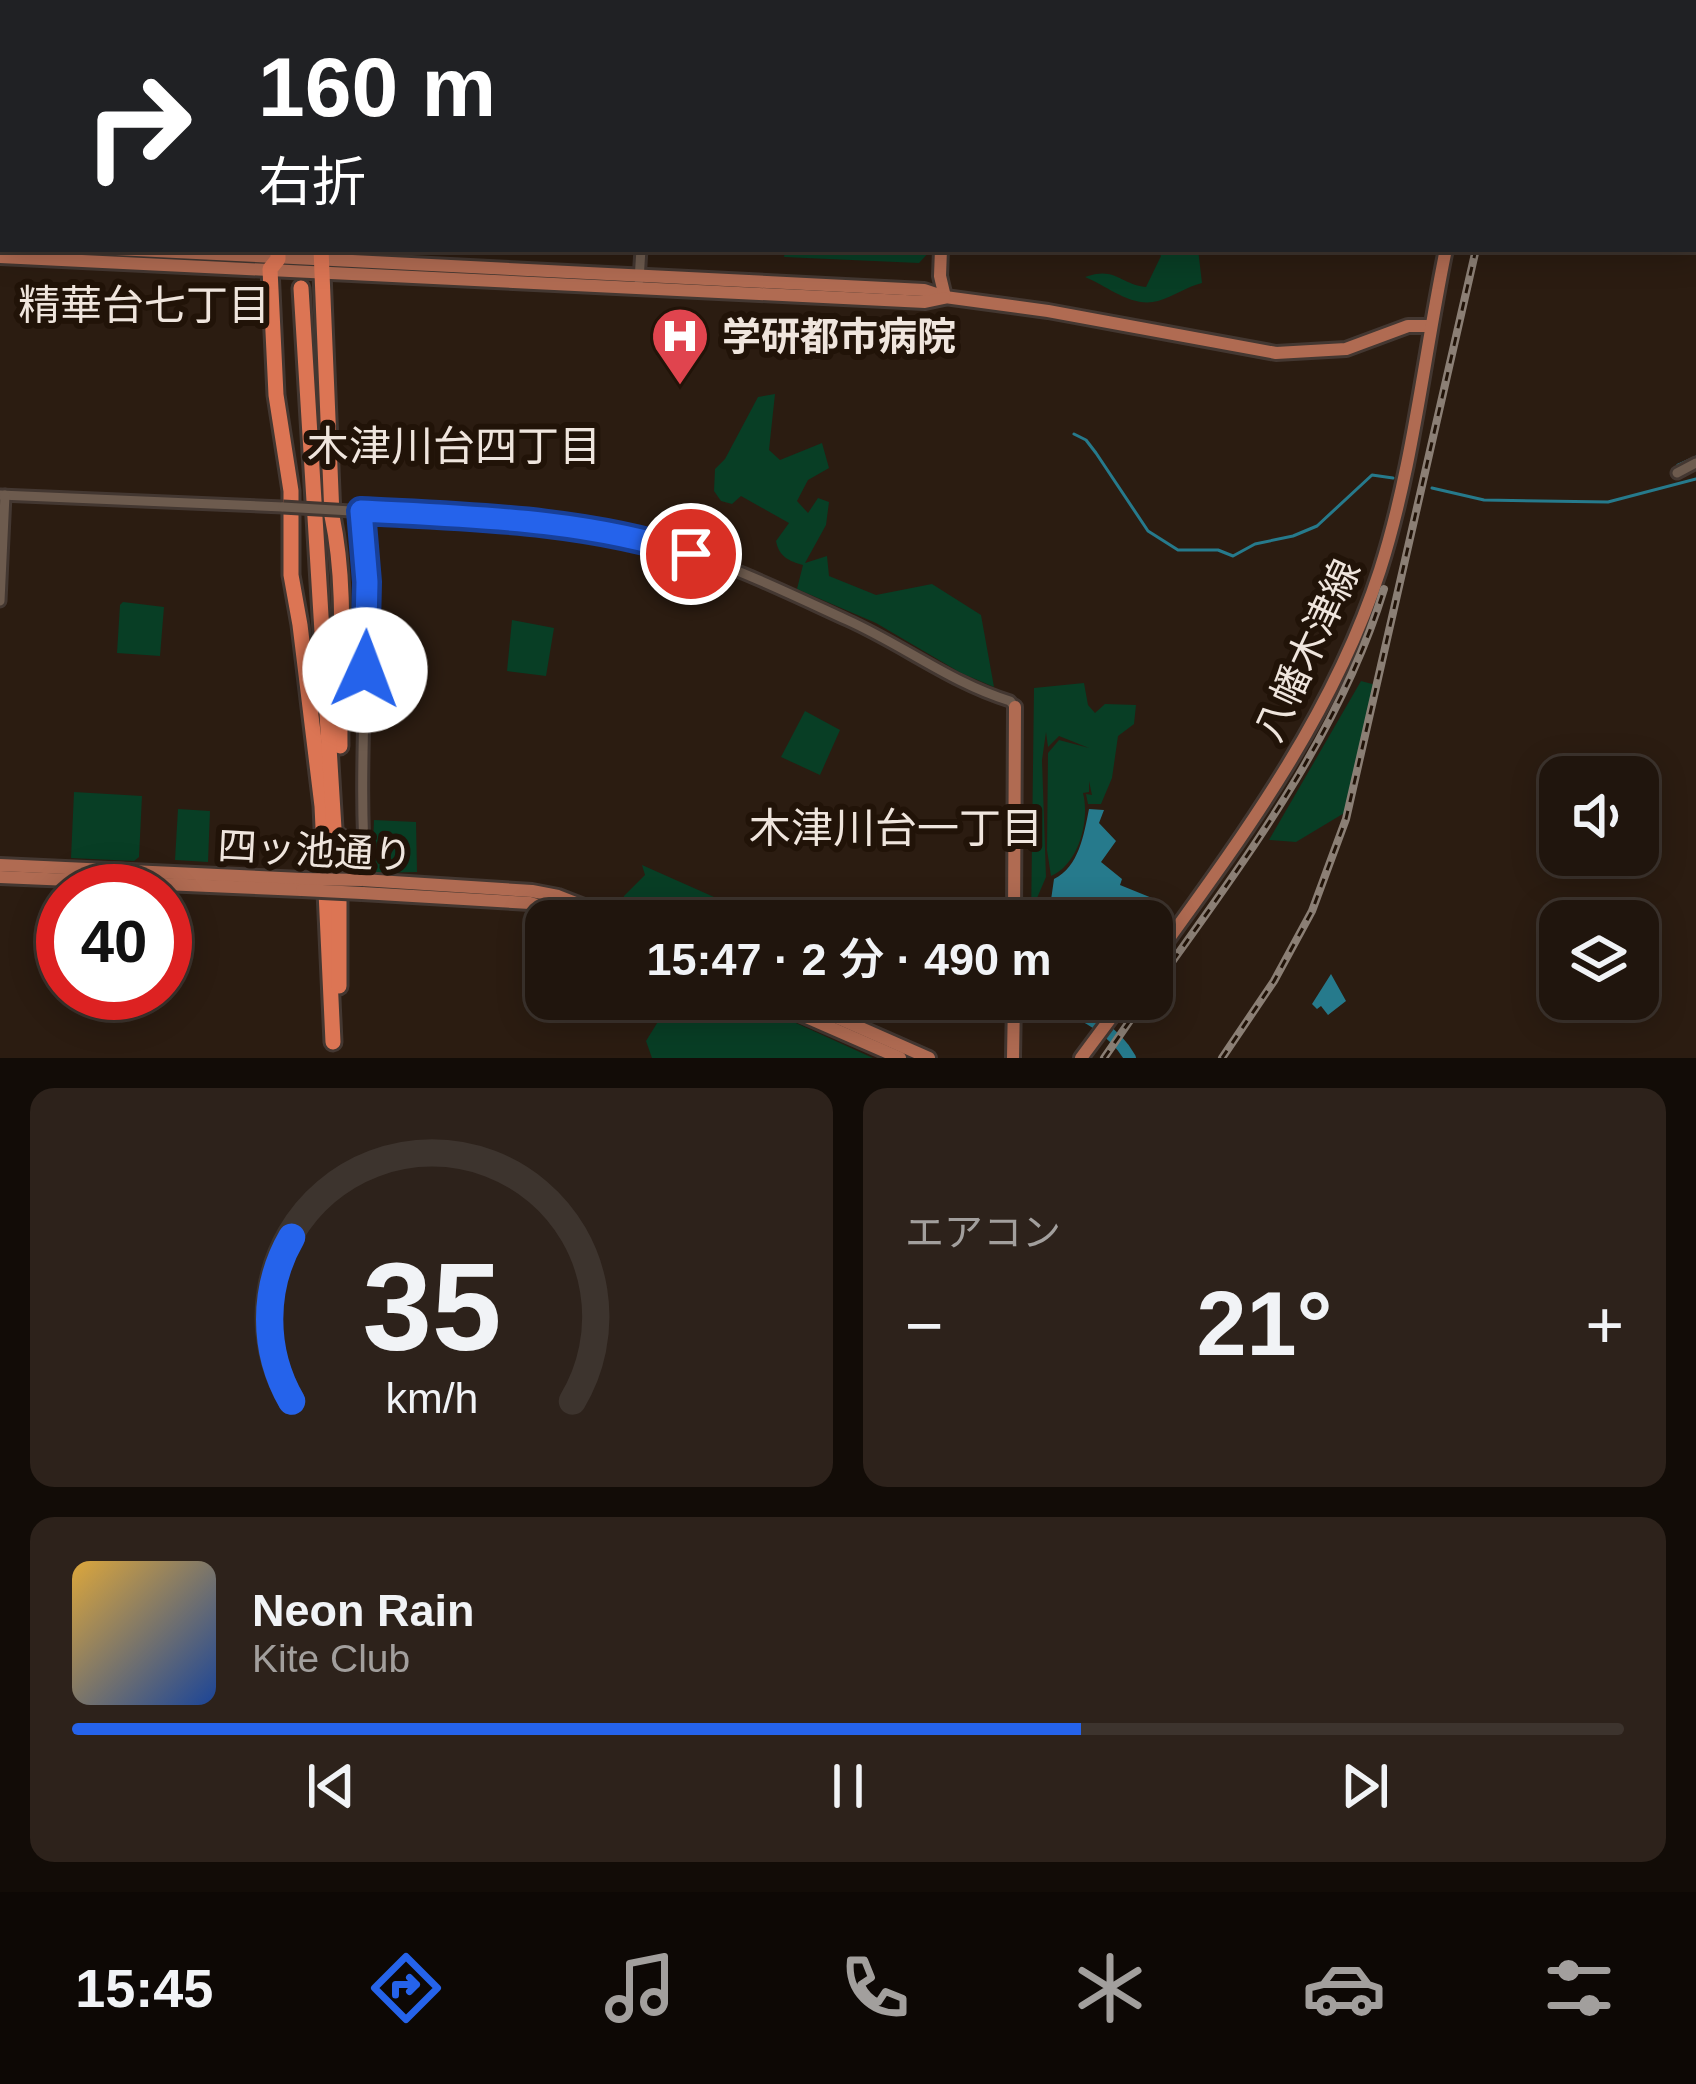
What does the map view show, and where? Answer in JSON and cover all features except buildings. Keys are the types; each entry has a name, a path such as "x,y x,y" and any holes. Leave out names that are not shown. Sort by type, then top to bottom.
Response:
{"highway":[{"path":"276,259 276,395 291,491 294,605 322,806 334,1053"},
{"path":"322,261 332,516 340,573 340,887 334,1053"},
{"path":"334,1053 333,800 303,288 340,887"}],"main road":[{"path":"229,252 276,259"},
{"path":"944,252 940,276 945,298"},
{"name":"八幡木津線","path":"1173,931 1308,734 1349,652 1389,538 1445,252"},
{"path":"0,257 276,259 925,302 945,298 1048,311 1276,352 1346,349 1408,326 1430,326"},
{"path":"1014,900 1015,707"},
{"name":"四ッ池通り","path":"0,865 302,885"},
{"name":"四ッ池通り","path":"0,877 364,884 532,891 568,900"},
{"name":"四ッ池通り","path":"364,884 525,902"},
{"path":"813,1020 900,1058"},
{"path":"843,1020 929,1058"},
{"path":"1013,1058 1014,1020"},
{"path":"1081,1058 1109,1020"}],"street":[{"path":"639,281 641,252"},
{"path":"1677,472 1696,463"},
{"path":"0,602 3,495 512,518 663,544 750,576 884,636 949,676 1015,707"},
{"path":"356,511 368,610 362,757 364,884"}],"green space":[{"path":"785,252 929,252 919,263 784,257"},
{"path":"1158,252 1198,252 1202,283 1148,302 1130,299 1085,277 1111,275 1146,287 1161,256"},
{"path":"775,394 769,450 780,460 822,443 829,468 808,480 797,501 808,513 818,498 829,502 826,525 805,563 827,556 829,576 876,595 932,584 981,615 994,687 876,623 797,589 803,565 785,558 776,541 789,523 741,496 732,504 721,501 714,491 715,469 758,397"},
{"path":"561,431 596,432 594,465 560,464"},
{"path":"123,602 164,607 160,656 117,653"},
{"path":"512,620 554,628 546,676 507,671"},
{"path":"1361,681 1376,685 1346,812 1296,842 1269,840"},
{"path":"1084,683 1088,705 1095,713 1105,704 1136,705 1134,724 1118,736 1112,778 1101,804 1088,804 1086,794 1092,795 1089,781 1089,792 1083,793 1080,840 1069,862 1051,876 1048,753 1059,740 1089,748 1059,736 1048,747 1046,732 1042,760 1046,877 1039,900 1031,900 1034,688"},
{"path":"805,711 840,730 820,775 781,757"},
{"path":"74,792 142,796 139,857 134,861 71,858"},
{"path":"178,809 210,811 208,862 175,860"},
{"path":"374,820 416,822 417,872 376,873 372,868"},
{"path":"642,865 721,900 623,900 645,875"},
{"path":"659,1020 789,1020 873,1058 652,1058 646,1041"}],"water":[{"path":"1089,809 1104,810 1099,823 1116,841 1101,862 1122,879 1120,885 1154,900 1051,900 1054,879 1069,867"},
{"path":"1331,974 1346,1001 1328,1015 1312,1004"}],"waterway":[{"path":"1074,434 1096,453 1148,531 1178,550 1218,550 1233,556 1255,544 1293,536 1317,526 1372,475 1393,478"},
{"path":"1678,465 1696,457"},
{"path":"1432,488 1484,500 1608,502 1696,479"},
{"path":"1091,1020 1130,1058"}],"railway":[{"path":"1222,1058 1274,981 1312,911 1346,819 1475,252"},
{"path":"1173,960 1253,847 1314,748 1365,644 1384,589"},
{"path":"1104,1058 1130,1020"}],"place":[{"name":"学研都市病院","path":"680,387"}],"district":[{"name":"精華台七丁目","path":"144,305"},
{"name":"木津川台四丁目","path":"454,446"},
{"name":"木津川台一丁目","path":"896,828"}],"route":[{"path":"365,670 367,582 361,511 567,525 633,536 691,554"}]}
